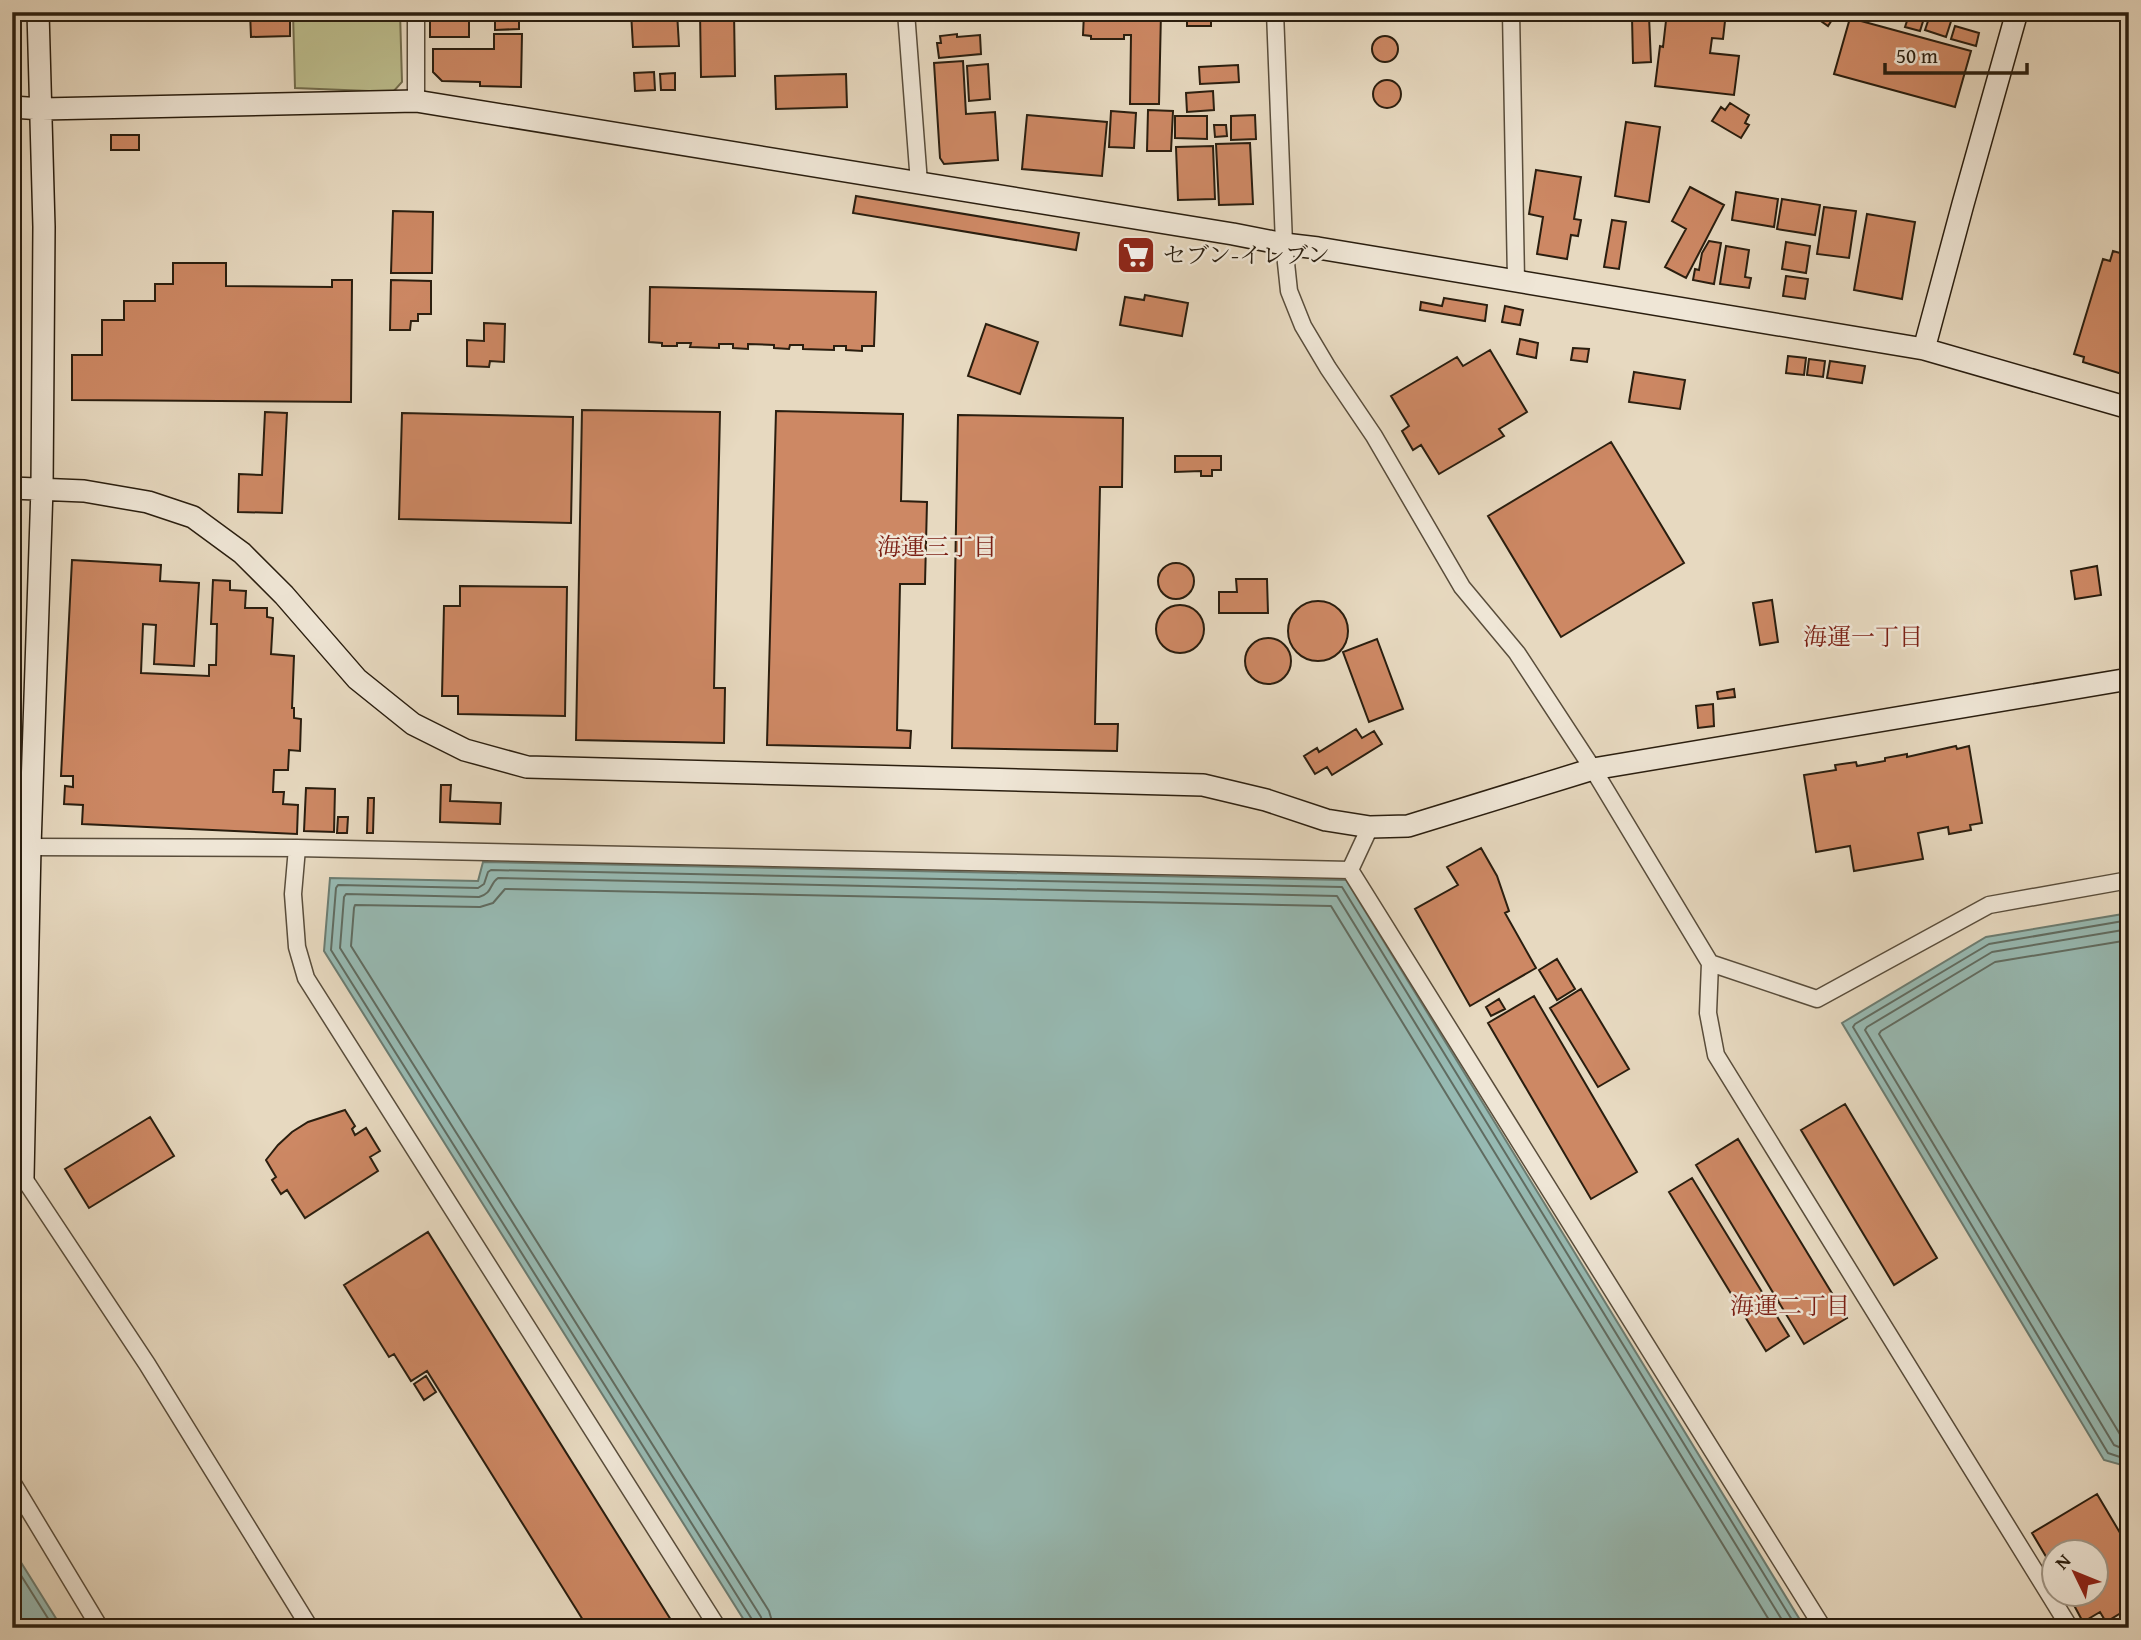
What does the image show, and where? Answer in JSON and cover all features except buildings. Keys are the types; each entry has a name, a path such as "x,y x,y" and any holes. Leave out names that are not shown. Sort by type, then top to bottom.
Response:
{"street":[{"path":"38,12 44,227 42,488 21,847 23,1177 148,1364 310,1628"},
{"path":"416,12 416,101"},
{"path":"906,12 919,183"},
{"path":"1275,12 1284,244 1289,290 1303,326 1374,436 1462,587 1517,653 1593,769 1710,962 1708,1013 1716,1055 2070,1628"},
{"path":"1511,12 1516,280"},
{"path":"1924,349 1962,204 2018,12"},
{"path":"12,107 42,109 416,101 1924,349 2129,408"},
{"path":"12,488 84,491 148,502 193,517 242,553 284,594 357,679 413,724 465,750 514,764 541,767 1203,785 1266,800 1326,820 1370,827 1408,826 1593,769 2129,678"},
{"path":"1350,870 1370,827"},
{"path":"21,847 297,848 1350,870"},
{"path":"297,848 293,894 297,947 306,978 718,1628"},
{"path":"1350,870 1823,1628"},
{"path":"1710,962 1816,999 1989,905 2129,880"},
{"path":"12,1482 100,1628"}],"green space":[{"path":"293,12 400,12 402,82 393,92 295,88"}],"water":[{"path":"483,862 1346,880 1805,1628 749,1628 324,951 330,878 478,881"},
{"path":"2129,913 2129,1467 2104,1460 1842,1023 1986,937"},
{"path":"12,1548 62,1628 12,1628"}],"place":[{"name":"セブン-イレブン","path":"1136,255"}],"district":[{"name":"海運三丁目","path":"937,547"},
{"name":"海運一丁目","path":"1863,637"},
{"name":"海運二丁目","path":"1790,1306"}]}
